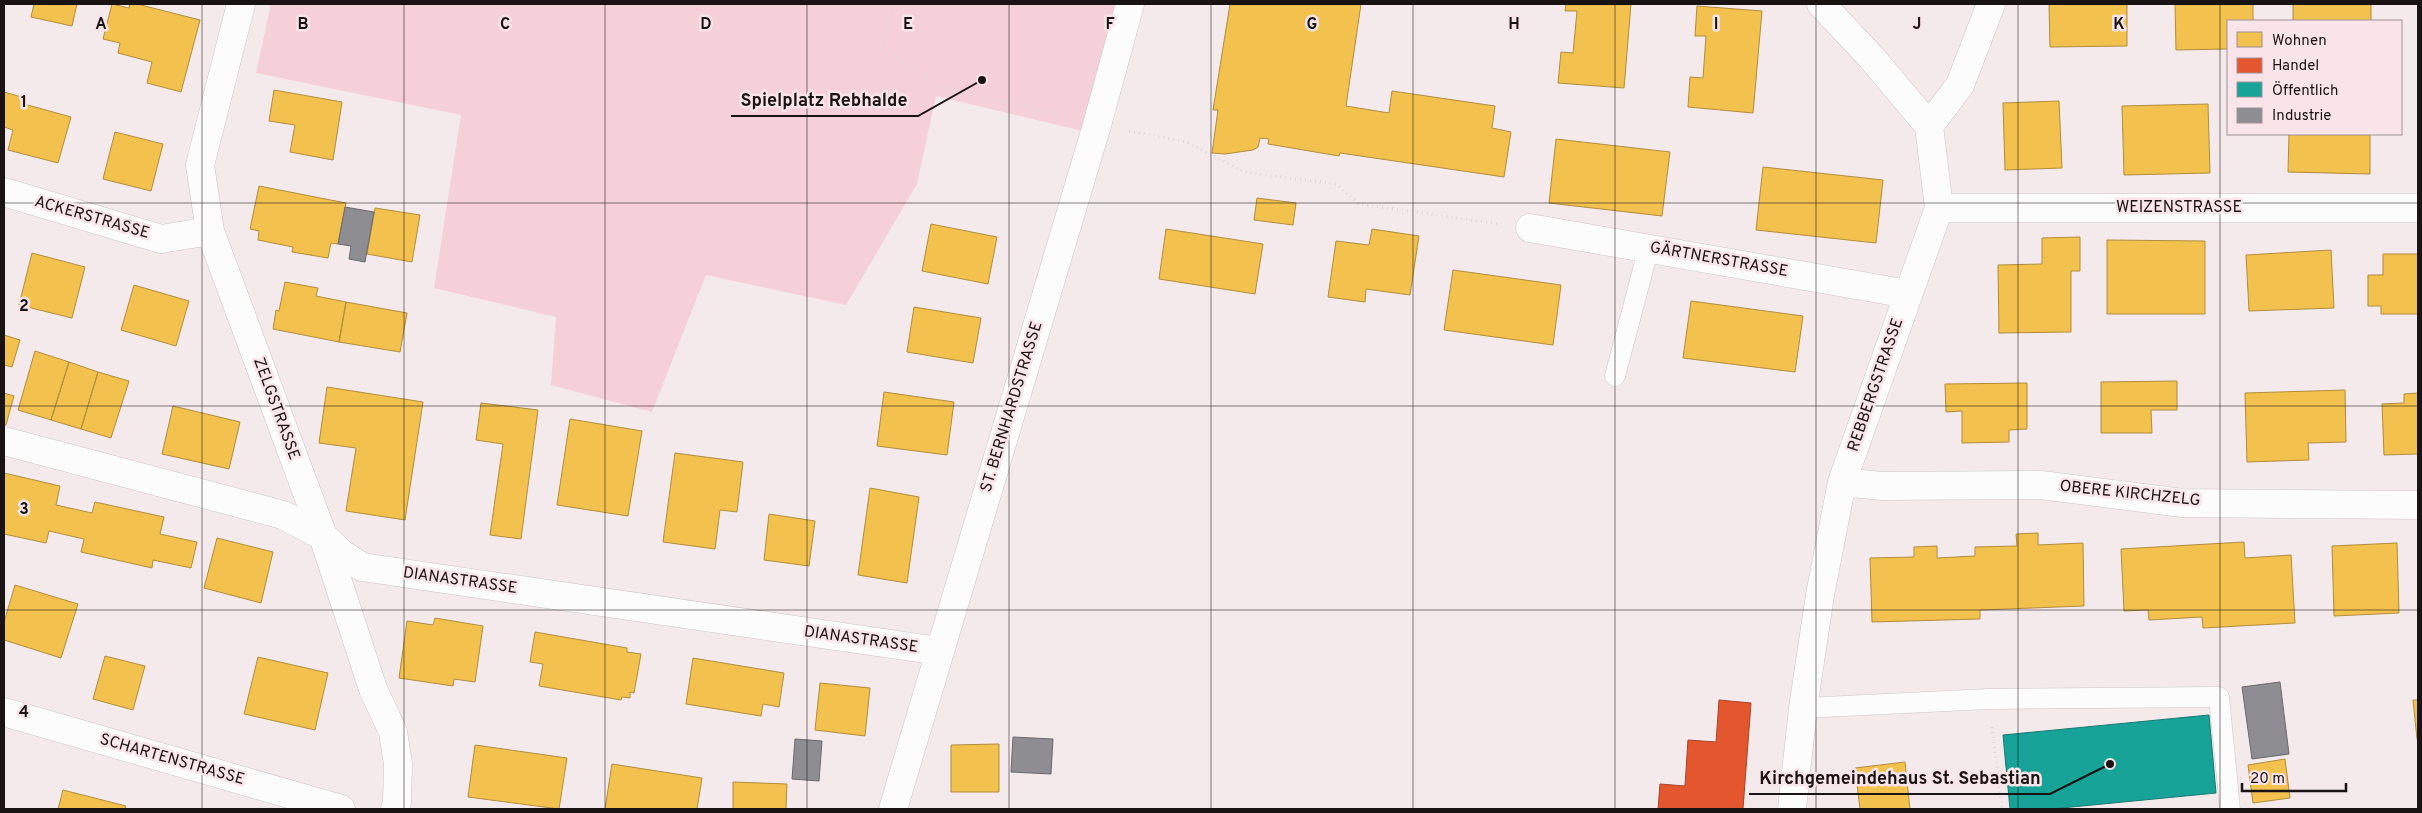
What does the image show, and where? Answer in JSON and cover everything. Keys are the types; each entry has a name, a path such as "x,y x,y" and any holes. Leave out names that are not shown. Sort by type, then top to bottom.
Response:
{"street":[{"name":"ZELGSTRASSE","path":"242,4 200,165 210,231 323,536 373,689 394,732 398,764 397,802 395,809"},
{"name":"ST. BERNHARDSTRASSE","path":"893,809 1097,125 1130,4"},
{"path":"1821,4 1871,57 1929,126 1960,85 1990,4"},
{"name":"REBBERGSTRASSE","path":"1792,809 1803,708 1820,595 1842,482 1939,208 1929,126"},
{"name":"ACKERSTRASSE","path":"4,192 161,239 210,231"},
{"name":"WEIZENSTRASSE","path":"1939,208 2418,208"},
{"name":"GÄRTNERSTRASSE","path":"1530,228 1649,247 1908,294"},
{"name":"DIANASTRASSE","path":"4,441 283,515 323,536 342,554 362,567 939,651"},
{"name":"OBERE KIRCHZELG","path":"1842,482 1882,486 2041,485 2182,503 2418,505"},
{"name":"SCHARTENSTRASSE","path":"4,712 341,809"}],"lane":[{"path":"1615,376 1649,247"},
{"path":"1803,708 1988,699 2219,697 2230,809"}],"path":[{"path":"894,4 883,47 936,85 1097,125 1187,142 1244,172 1336,184 1359,204 1530,228"},
{"path":"1988,699 2002,809"}],"shaded area":[{"path":"271,4 1117,4 1083,131 936,96 917,184 846,305 706,275 652,412 551,385 556,317 434,288 461,115 256,73"}],"building: Wohnen":[{"path":"34,4 77,4 72,26 31,17"},
{"path":"112,4 129,8 130,4 137,4 200,20 181,92 147,83 152,62 118,53 120,43 103,39"},
{"path":"1230,4 1361,4 1346,106 1389,113 1392,91 1495,106 1492,128 1511,132 1504,177 1340,153 1339,156 1268,144 1269,139 1260,138 1258,147 1253,150 1225,154 1212,153 1218,110 1213,110"},
{"path":"1566,4 1631,4 1624,88 1558,83 1561,52 1573,53 1577,11 1565,11"},
{"path":"2049,4 2127,4 2127,46 2050,47"},
{"path":"2175,4 2253,4 2253,20 2227,20 2227,49 2176,50"},
{"path":"2293,4 2371,4 2371,20 2293,20"},
{"path":"1697,6 1762,11 1753,113 1688,107 1690,77 1703,78 1706,36 1695,36"},
{"path":"274,90 342,102 333,160 290,152 295,125 269,121"},
{"path":"4,92 25,98 24,104 71,117 58,163 8,150 13,130 4,127"},
{"path":"2059,101 2062,168 2005,170 2003,103"},
{"path":"2208,104 2210,173 2124,175 2122,106"},
{"path":"115,132 163,144 151,191 103,179"},
{"path":"2289,135 2370,135 2370,174 2288,172"},
{"path":"1556,139 1670,152 1662,216 1549,203"},
{"path":"1763,167 1883,180 1876,243 1756,230"},
{"path":"259,186 346,203 338,244 331,243 328,258 292,252 293,247 258,240 259,231 250,229"},
{"path":"1257,198 1296,203 1293,225 1254,220"},
{"path":"375,208 420,215 412,262 367,254"},
{"path":"931,224 997,237 988,284 922,271"},
{"path":"1166,229 1263,244 1255,294 1159,279"},
{"path":"1372,229 1419,236 1410,295 1366,289 1365,302 1328,297 1336,241 1369,245"},
{"path":"2080,237 2080,271 2071,271 2071,332 1999,333 1998,265 2042,264 2042,238"},
{"path":"2107,240 2205,241 2205,314 2107,314"},
{"path":"2331,250 2334,308 2249,311 2246,255"},
{"path":"32,253 85,267 72,318 19,305"},
{"path":"2383,254 2418,254 2418,314 2381,314 2381,306 2368,306 2368,275 2383,275"},
{"path":"1453,270 1561,285 1553,345 1444,330"},
{"path":"285,282 318,288 316,296 346,302 339,342 273,329 276,310 279,311"},
{"path":"134,285 189,301 176,346 121,330"},
{"path":"1691,301 1803,316 1795,372 1683,358"},
{"path":"346,302 407,313 400,352 339,342"},
{"path":"914,307 981,318 973,363 907,352"},
{"path":"4,335 20,340 12,367 4,365"},
{"path":"35,351 69,362 51,420 18,410"},
{"path":"69,362 98,372 81,429 51,420"},
{"path":"98,372 129,381 111,438 81,429"},
{"path":"2177,381 2177,410 2151,410 2152,433 2101,433 2101,382"},
{"path":"2027,383 2027,429 2009,430 2009,442 1962,443 1962,411 1946,412 1945,384"},
{"path":"327,387 423,402 405,520 346,511 356,448 319,443"},
{"path":"2345,390 2346,442 2308,443 2309,460 2247,462 2245,393"},
{"path":"884,392 954,402 947,455 877,446"},
{"path":"4,393 14,396 6,425 4,425"},
{"path":"2418,393 2418,454 2384,455 2382,404 2404,403 2404,394"},
{"path":"481,403 538,410 521,539 490,535 503,444 476,440"},
{"path":"173,406 240,422 229,469 162,454"},
{"path":"570,419 642,431 628,516 557,505"},
{"path":"675,453 743,462 737,512 720,510 715,549 663,542"},
{"path":"4,473 60,486 56,505 92,513 95,502 164,517 160,534 197,542 191,568 153,560 152,568 81,552 84,539 49,531 46,543 4,534"},
{"path":"870,488 919,497 907,583 858,575"},
{"path":"769,514 815,521 809,566 764,560"},
{"path":"2038,533 2038,545 2083,543 2084,606 1980,610 1980,619 1872,622 1870,558 1914,557 1914,547 1937,546 1937,558 1975,556 1975,547 2017,546 2016,534"},
{"path":"217,538 273,552 261,603 204,588"},
{"path":"2244,542 2245,558 2291,555 2295,623 2203,628 2202,617 2149,620 2148,610 2124,611 2121,549"},
{"path":"2397,543 2399,613 2334,616 2332,546"},
{"path":"15,585 78,604 61,658 4,640 4,622"},
{"path":"435,618 483,626 475,682 454,679 453,686 399,678 407,621 433,625"},
{"path":"535,632 627,648 627,652 641,654 634,693 630,692 630,698 622,697 621,700 539,686 543,664 530,662"},
{"path":"105,656 145,666 133,710 93,699"},
{"path":"258,657 328,673 315,730 244,714"},
{"path":"693,658 784,673 779,707 763,704 761,716 686,704"},
{"path":"820,683 870,688 865,736 815,730"},
{"path":"2413,700 2418,700 2418,739 2417,739"},
{"path":"999,744 999,792 951,792 951,745"},
{"path":"475,745 567,758 559,809 468,797"},
{"path":"2285,759 2290,798 2253,803 2248,765"},
{"path":"1905,762 1910,809 1860,809 1855,768"},
{"path":"612,764 702,778 697,809 605,809"},
{"path":"733,782 787,784 786,809 733,809"},
{"path":"63,790 126,806 125,809 58,809"}],"building: Handel":[{"path":"1719,700 1751,703 1743,809 1658,809 1660,784 1685,786 1688,740 1716,742"}],"building: Öffentlich":[{"path":"2209,715 2216,793 2051,809 2010,809 2003,735"}],"building: Industrie":[{"path":"345,207 374,212 365,262 349,259 351,246 338,244"},
{"path":"2280,682 2289,754 2252,759 2242,687"},
{"path":"1013,737 1053,739 1051,774 1011,772"},
{"path":"795,739 822,741 819,781 792,779"}],"place":[{"name":"Spielplatz Rebhalde","path":"982,80"},
{"name":"Kirchgemeindehaus St. Sebastian","path":"2110,764"}]}
